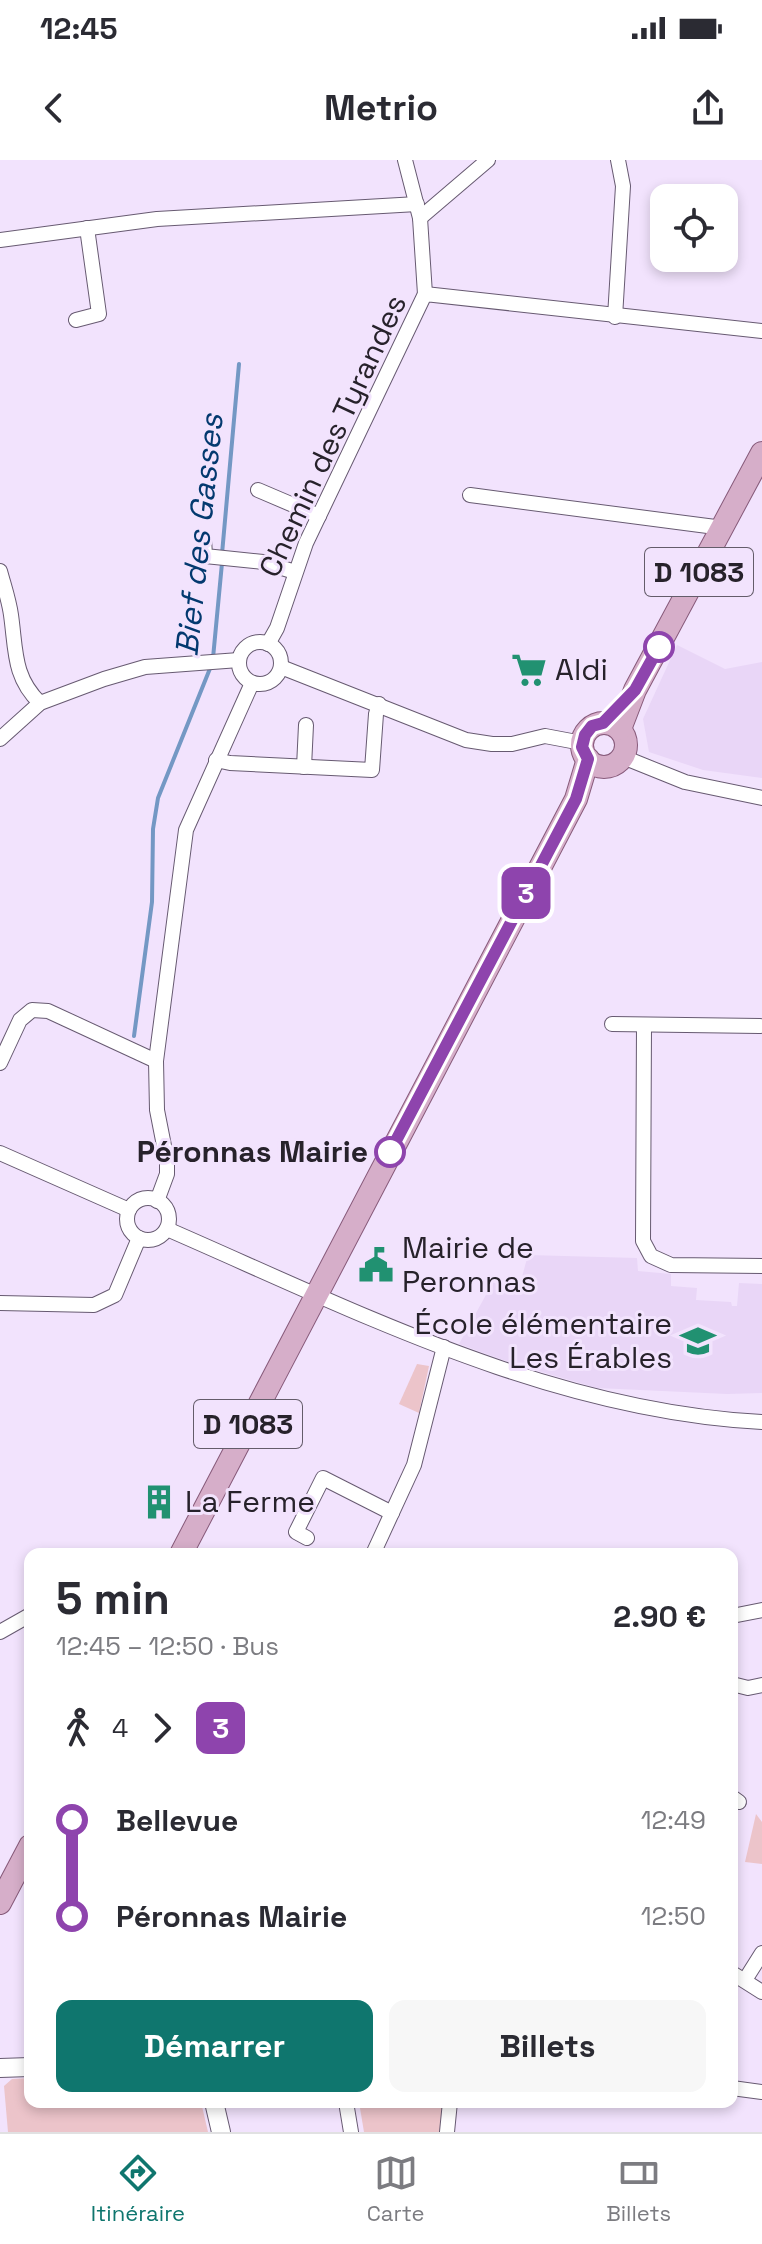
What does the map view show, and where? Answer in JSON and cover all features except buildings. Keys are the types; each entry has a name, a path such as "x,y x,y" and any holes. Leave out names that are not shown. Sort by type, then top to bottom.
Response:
{"main road":[{"name":"D 1083","path":"612,726 635,690 762,453"},
{"path":"612,726 626,740 623,757 612,765 590,756 589,729 612,726"},
{"name":"D 1083","path":"184,1548 576,799 591,783 590,756"},
{"path":"0,1903 24,1857"}],"street":[{"path":"405,160 418,211 425,294"},
{"path":"0,240 157,219 418,211 488,160"},
{"path":"615,317 623,186 618,160"},
{"path":"76,320 99,314 87,228"},
{"name":"Chemin des Tyrandes","path":"268,644 277,628 295,572 319,516 425,294 762,331"},
{"path":"258,490 319,516"},
{"path":"470,495 723,528"},
{"path":"204,538 205,556 263,562 295,572"},
{"path":"0,571 11,611 17,664 27,691 40,703"},
{"path":"268,644 278,653 281,667 270,682 252,683 241,674 239,660 249,645 268,644"},
{"path":"0,739 40,703 104,679 145,667 239,660"},
{"path":"0,669 17,664"},
{"path":"281,667 466,740 512,744 545,736 590,756"},
{"path":"157,1201 167,1174 167,1161 157,1110 156,1061 186,830 252,683"},
{"path":"216,760 372,770 379,704"},
{"path":"304,767 306,725"},
{"path":"623,757 685,782 762,798"},
{"path":"0,1063 20,1020 32,1010 48,1011 156,1061"},
{"path":"612,1024 761,1029"},
{"path":"644,1025 643,1241 651,1256 671,1265 762,1266"},
{"path":"0,1153 129,1210"},
{"path":"141,1200 157,1201 168,1213 167,1229 152,1240 139,1238 130,1230 129,1210 141,1200"},
{"path":"167,1229 496,1368 572,1391 685,1416 762,1422"},
{"path":"0,1303 94,1305 115,1295 139,1238"},
{"path":"376,1548 414,1465 444,1347"},
{"path":"307,1538 296,1532 323,1478 392,1513"},
{"path":"738,1615 762,1610"},
{"path":"0,1632 24,1618"},
{"path":"738,1686 748,1688 762,1685"},
{"path":"762,1953 738,1977 762,1992"},
{"path":"0,2068 24,2067"},
{"path":"738,2089 762,2092"},
{"path":"215,2108 221,2132"},
{"path":"347,2108 351,2132"},
{"path":"447,2132 449,2108"}],"shaded area":[{"path":"677,645 725,669 762,662 762,778 703,770 649,752 643,719"},
{"path":"528,1255 637,1258 638,1271 671,1274 671,1286 697,1288 696,1300 731,1302 732,1306 737,1306 739,1283 762,1284 762,1393 597,1388 459,1344 493,1282 517,1295"},
{"path":"417,1364 429,1366 419,1413 399,1404"},
{"path":"756,1814 762,1822 762,1864 745,1862"},
{"path":"24,2078 24,2108 202,2108 208,2132 8,2132 4,2086 12,2079"},
{"path":"360,2108 444,2108 442,2132 364,2132"}],"waterway":[{"name":"Bief des Gasses","path":"222,554 239,364"},
{"name":"Bief des Gasses","path":"213,658 222,563"},
{"name":"Bief des Gasses","path":"134,1036 152,902 153,829 158,798 211,666"}],"bus line":[{"name":"3","path":"390,1152 576,799 588,759 582,747 585,735 592,726 603,723 635,690 659,647"}],"place":[{"name":"Aldi","path":"529,670"},
{"name":"Péronnas Mairie","path":"390,1152"},
{"name":"Mairie de Peronnas","path":"376,1265"},
{"name":"École élémentaire Les Érables","path":"698,1341"},
{"name":"La Ferme","path":"159,1502"}]}
